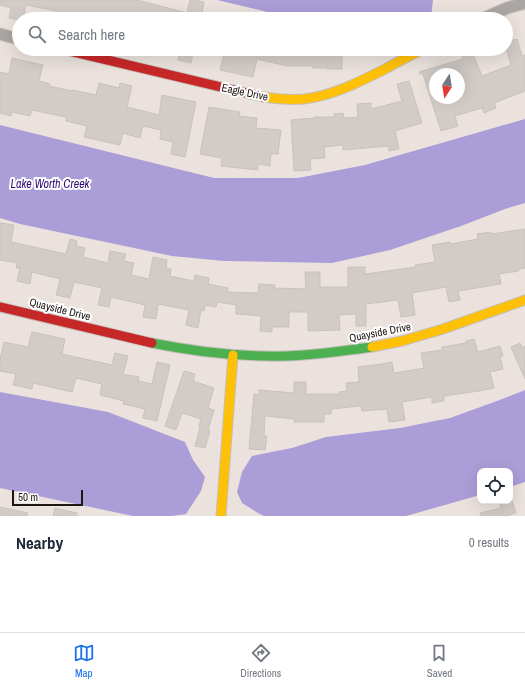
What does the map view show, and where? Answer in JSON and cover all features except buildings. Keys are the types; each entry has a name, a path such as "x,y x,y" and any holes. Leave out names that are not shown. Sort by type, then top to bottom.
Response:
{"street":[{"path":"498,12 525,3"},
{"path":"0,34 12,37"},
{"name":"Eagle Drive","path":"91,56 264,97 291,100 304,99 337,92 409,56"},
{"name":"Quayside Drive","path":"0,307 154,344 197,351 233,355 303,356 373,347 407,340 466,322 525,300"},
{"path":"221,516 233,355"}],"water":[{"path":"217,0 433,0 432,12 268,12"},
{"name":"Lake Worth Creek","path":"525,119 525,203 390,250 332,263 224,261 172,256 20,224 0,218 0,125 214,178 298,178 365,165"},
{"path":"525,390 525,482 513,486 513,468 477,468 477,496 406,516 264,516 242,503 237,492 242,472 252,456 292,448 326,437 400,428 450,418"},
{"path":"0,392 108,412 185,442 193,460 205,477 201,491 186,514 171,516 133,516 0,488"}],"traffic: fast":[{"path":"152,343 185,349 253,356 308,355 372,347"}],"traffic: slow":[{"path":"263,97 304,99 325,95 365,79 410,56"},
{"path":"372,347 402,341 443,329 525,300"},
{"path":"221,516 233,355"}],"traffic: jam":[{"path":"90,56 263,97"},
{"path":"0,307 152,343"}]}
